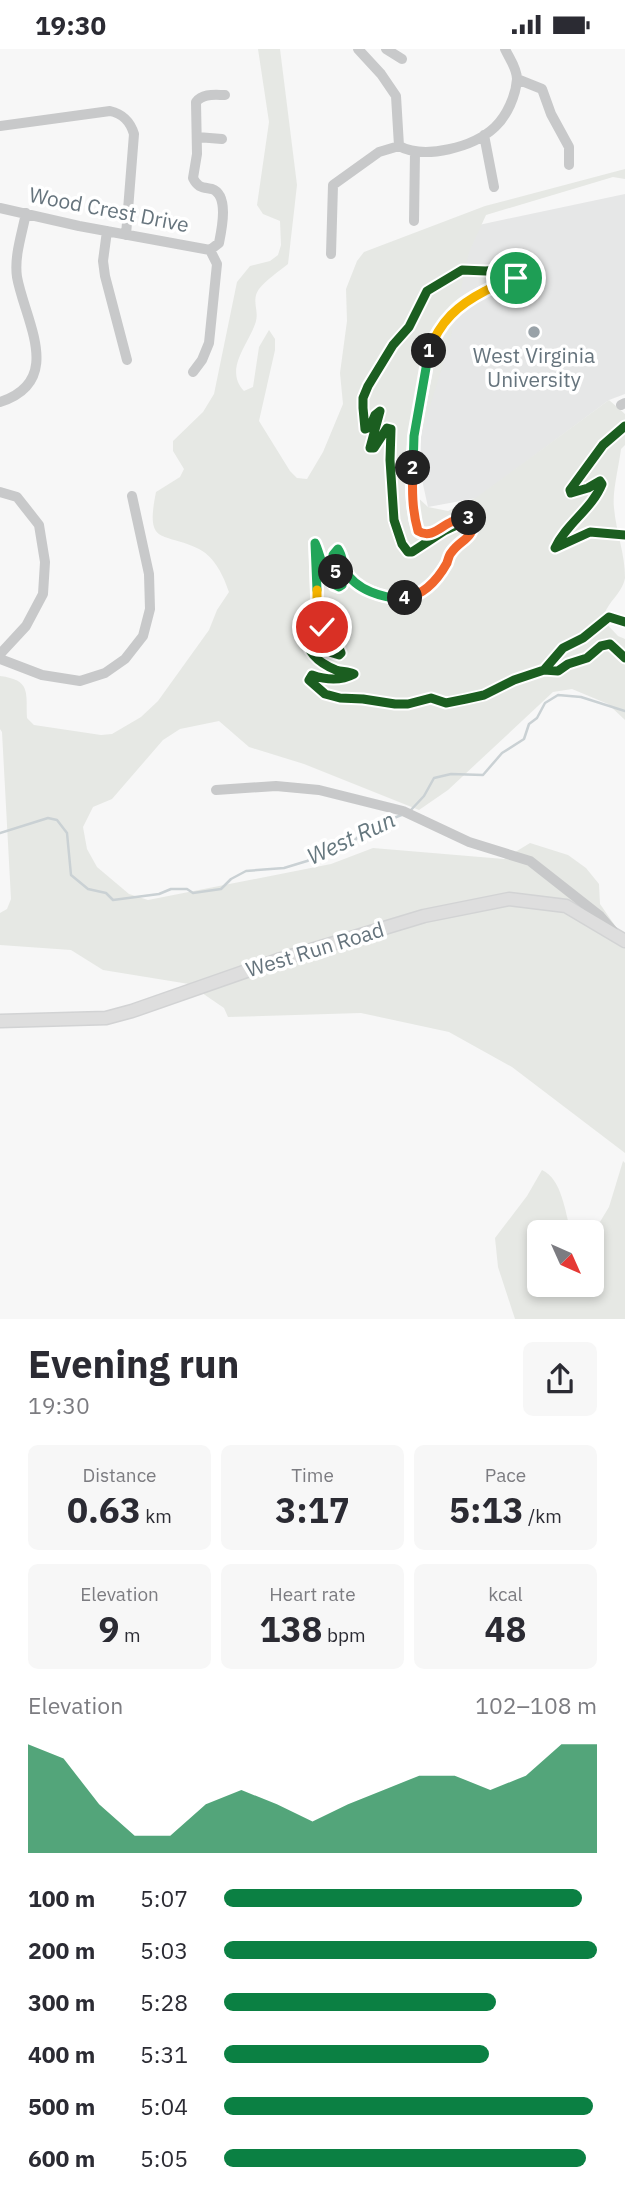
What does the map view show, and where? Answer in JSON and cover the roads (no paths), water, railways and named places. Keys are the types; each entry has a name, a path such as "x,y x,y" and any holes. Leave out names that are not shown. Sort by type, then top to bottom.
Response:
{"street":[{"path":"358,49 381,74 396,96 399,146"},
{"path":"386,49 402,59"},
{"path":"331,254 333,185 379,152 399,146 409,152 450,151 484,135 496,126 511,104 517,79 516,70 505,49"},
{"path":"517,79 542,89 551,114 569,147 569,165"},
{"path":"193,372 209,343 218,264 210,250 219,243 222,198 214,190 200,187 192,178 197,154 195,102 205,95 225,95"},
{"path":"0,126 110,111 125,118 134,134 126,235"},
{"path":"484,135 494,187"},
{"path":"197,137 222,139"},
{"path":"414,221 415,152"},
{"name":"Wood Crest Drive","path":"0,208 210,250"},
{"path":"0,402 22,390 37,366 36,342 17,275 17,259 26,213"},
{"path":"107,231 103,261 105,276 127,361"},
{"path":"0,492 17,497 39,525 46,562 43,594 26,626 0,654"},
{"path":"0,659 42,675 80,681 105,673 125,659 144,636 150,609 149,574 132,496"},
{"path":"216,790 276,786 319,790 403,811 469,842 530,861 600,916 621,939"},
{"name":"West Run Road","path":"0,1021 106,1018 278,960 424,916 509,899 566,906 621,939"}],"waterway":[{"name":"West Run","path":"410,811 424,796 434,778 451,774 483,775 502,753 524,739 529,724 537,718 545,703 558,695 581,697 625,711"},
{"name":"West Run","path":"0,833 48,818 57,820 67,833 71,875 88,889 106,893 113,900 159,894 171,889 187,889 193,893 221,889 231,879 246,871 284,868 307,861 339,843 355,840 366,829 404,814"}],"place":[{"name":"West Virginia University","path":"534,332"}]}
